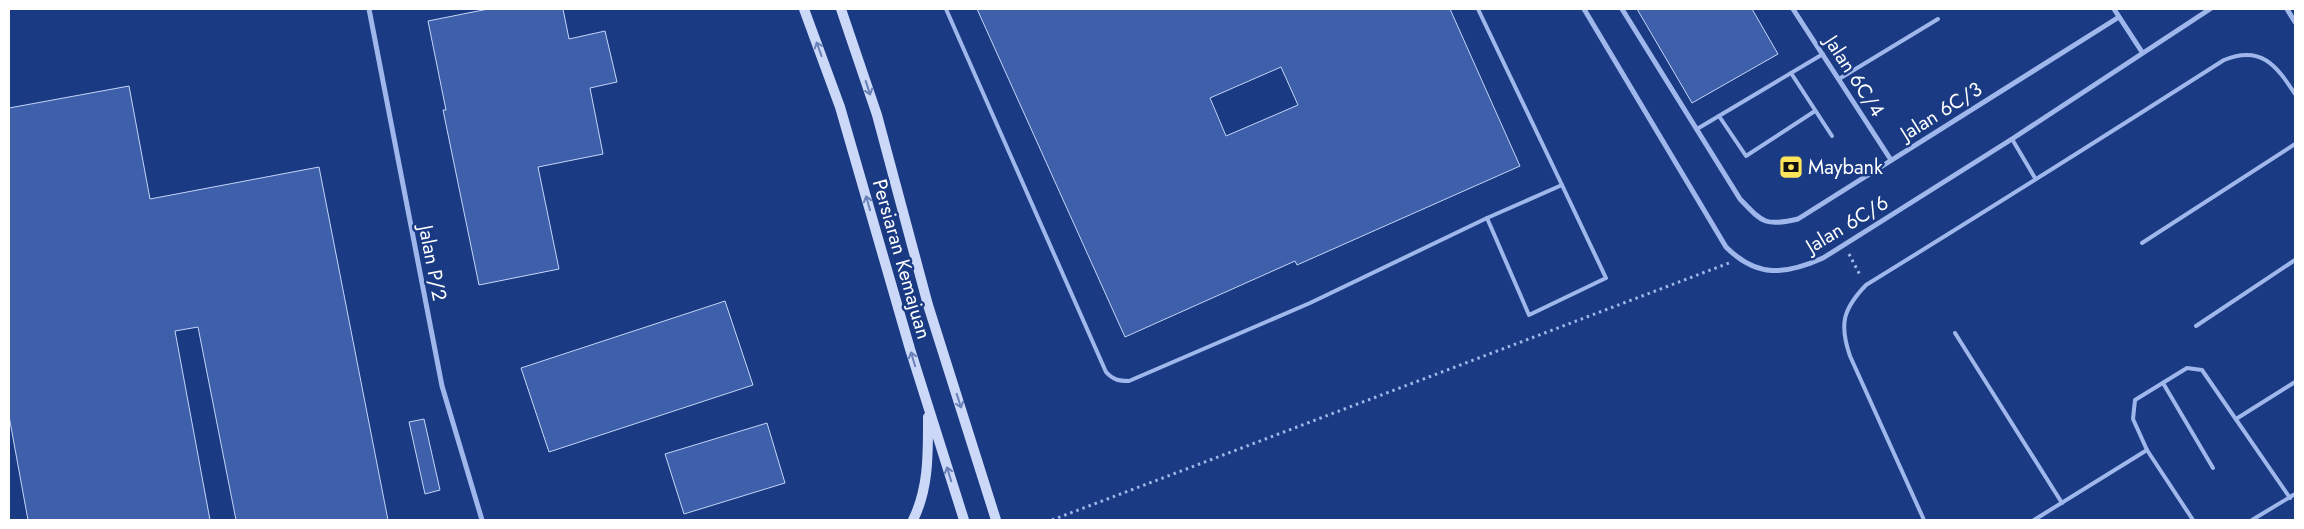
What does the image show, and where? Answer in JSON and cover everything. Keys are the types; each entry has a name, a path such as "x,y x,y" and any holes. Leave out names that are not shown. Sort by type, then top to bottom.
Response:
{"main road":[{"name":"Persiaran Kemajuan","path":"804,9 840,107 928,406 964,520"},
{"name":"Persiaran Kemajuan","path":"841,9 877,115 928,305 996,520"},
{"path":"913,520 921,503 927,474 928,406"}],"street":[{"name":"Jalan P/2","path":"369,9 442,386 482,520"},
{"name":"Jalan 6C/6","path":"1584,9 1726,247 1739,260 1756,268 1778,272 1802,268 1823,258 2012,139 2210,9"},
{"name":"Jalan 6C/3","path":"1622,9 1740,199 1759,219 1777,224 1798,219 2119,17"},
{"name":"Jalan 6C/4","path":"1794,9 1891,160"},
{"path":"2114,9 2142,52"},
{"path":"2287,9 2295,22"}],"lane":[{"path":"946,9 1106,372 1112,378 1129,380 1310,303 1487,218 1562,185"},
{"path":"1478,9 1606,278 1529,315 1487,218"},
{"path":"1839,79 1938,19"},
{"path":"1697,129 1823,54"},
{"path":"1924,520 1850,356 1843,336 1844,317 1852,300 1866,285 2035,178 2084,150 2224,60 2237,55 2255,55 2271,62 2282,73 2295,94"},
{"path":"1791,73 1832,136"},
{"path":"1719,116 1746,156 1816,111"},
{"path":"2012,139 2035,178"},
{"path":"2142,244 2295,144"},
{"path":"2196,326 2295,260"},
{"path":"1955,333 2062,503"},
{"path":"2193,520 2148,450 2133,420 2135,400 2187,368 2202,370 2290,498"},
{"path":"2236,419 2295,382"},
{"path":"2163,383 2213,468"},
{"path":"2034,520 2148,450"},
{"path":"2252,520 2295,494"}],"path":[{"path":"1844,244 1866,285"},
{"path":"1052,520 1739,260"}],"building":[{"path":"488,9 563,9 569,39 605,31 617,82 590,88 603,154 538,167 559,269 479,285 443,110 446,110 428,21"},
{"path":"977,9 1450,9 1520,166 1297,265 1295,261 1125,337","holes":["1281,67 1298,105 1226,136 1210,98"]},
{"path":"1637,9 1752,9 1778,54 1692,103"},
{"path":"129,86 150,199 319,167 388,520 236,520 198,327 175,331 210,520 28,520 9,416 9,108"},
{"path":"725,301 753,385 549,452 521,368"},
{"path":"424,419 440,490 425,494 409,422"},
{"path":"767,423 785,483 684,514 665,454"}],"place":[{"name":"Maybank","path":"1791,167"}]}
